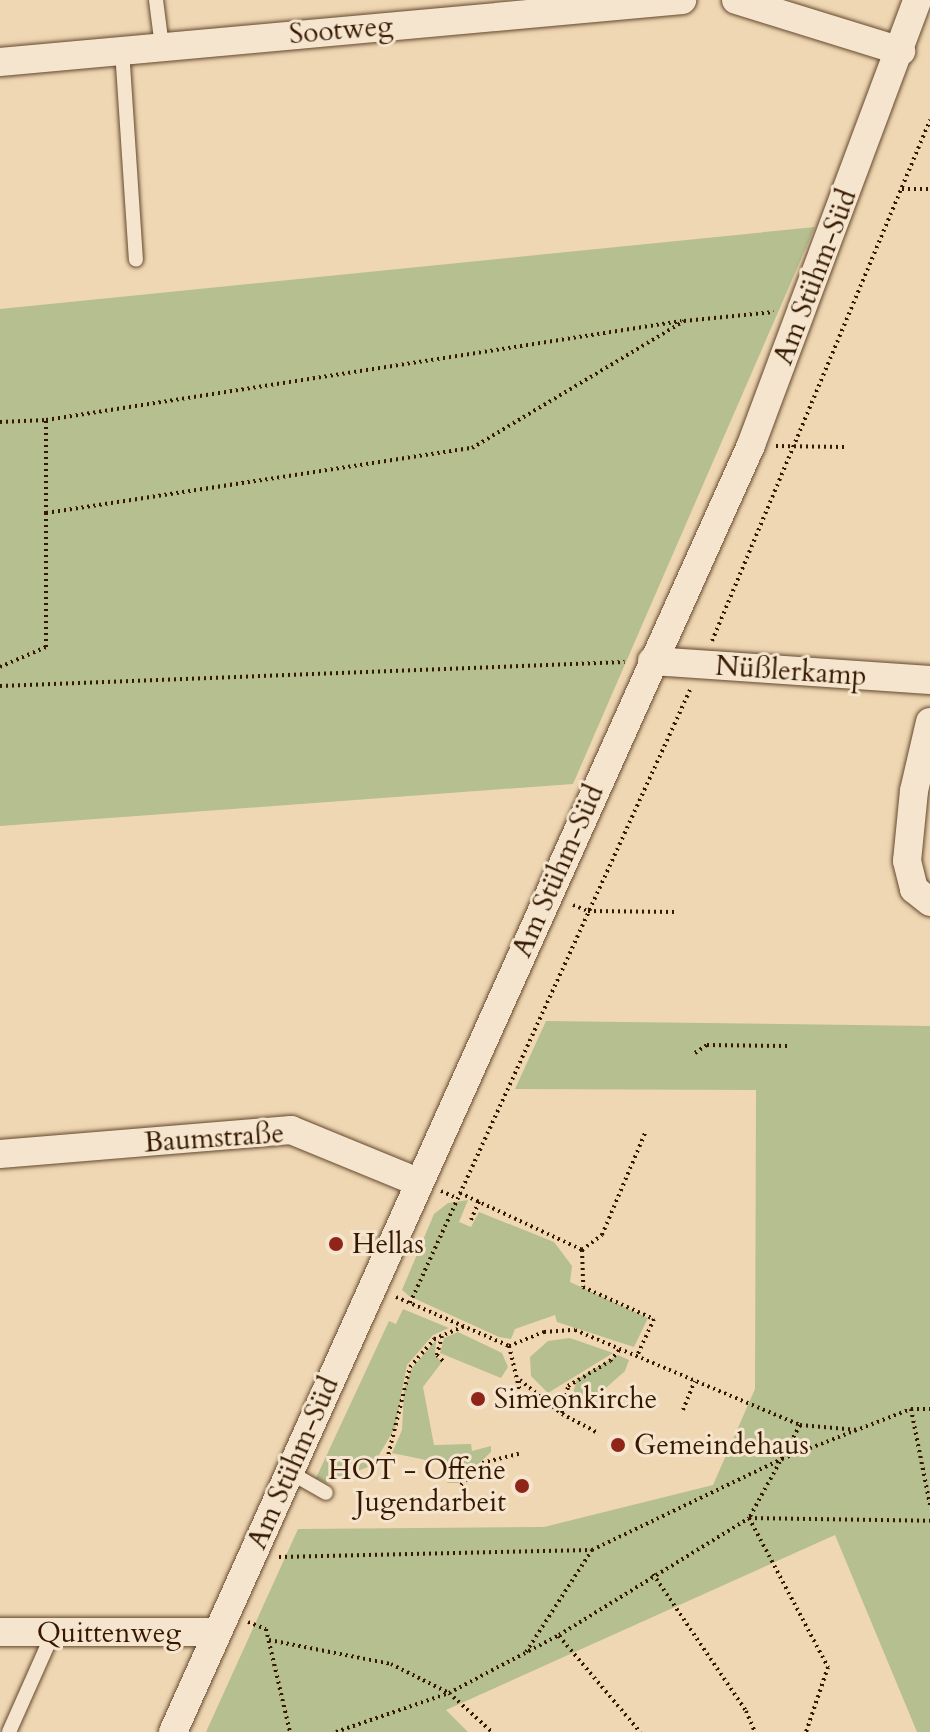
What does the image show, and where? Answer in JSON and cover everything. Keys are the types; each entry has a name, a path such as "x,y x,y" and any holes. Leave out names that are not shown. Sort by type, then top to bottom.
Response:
{"street":[{"name":"Sootweg","path":"0,62 162,47 449,10 682,0"},
{"path":"736,0 901,51"},
{"name":"Am Stühm-Süd","path":"173,1732 751,445 901,51 917,0"},
{"name":"Nüßlerkamp","path":"652,661 930,680"},
{"path":"930,722 907,851 914,889 930,902"},
{"name":"Baumstraße","path":"0,1154 291,1130 418,1182"},
{"name":"Quittenweg","path":"0,1632 217,1632"}],"lane":[{"path":"156,0 162,47"},
{"path":"122,50 136,260"},
{"path":"291,1473 326,1493"},
{"path":"9,1732 53,1633"}],"path":[{"path":"410,1303 798,446 930,120"},
{"path":"902,189 930,189"},
{"path":"0,422 46,420 684,321 804,309"},
{"path":"46,513 472,448 684,321"},
{"path":"0,667 46,647 46,420"},
{"path":"751,445 845,447"},
{"path":"0,686 652,661"},
{"path":"548,895 588,911 678,912"},
{"path":"695,1053 707,1045 791,1046"},
{"path":"582,1250 602,1235 645,1133"},
{"path":"460,1192 582,1250"},
{"path":"471,1220 479,1201"},
{"path":"582,1250 583,1287 654,1319 637,1356"},
{"path":"371,1286 509,1346 544,1332 575,1330 800,1425 861,1430"},
{"path":"387,1460 399,1429 406,1378 422,1349 464,1326"},
{"path":"443,1335 437,1355 444,1362"},
{"path":"509,1346 520,1380 521,1396"},
{"path":"562,1414 568,1386 610,1361 620,1349"},
{"path":"520,1380 562,1414 598,1433"},
{"path":"683,1410 695,1381"},
{"path":"251,1557 592,1550 782,1459 911,1409 930,1409"},
{"path":"911,1409 930,1505"},
{"path":"336,1732 449,1693 559,1635 653,1574 749,1518 800,1425"},
{"path":"461,1485 482,1463 519,1454"},
{"path":"749,1518 930,1521"},
{"path":"749,1518 828,1667 806,1732"},
{"path":"525,1653 592,1550"},
{"path":"653,1574 746,1711 755,1732"},
{"path":"266,1629 290,1732"},
{"path":"559,1635 640,1732"},
{"path":"269,1640 346,1651 391,1664 449,1693 492,1732"}],"green space":[{"path":"815,227 573,784 0,826 0,309"},
{"path":"546,1021 930,1026 930,1732 917,1732 835,1535 446,1710 468,1732 206,1732 298,1529 544,1527 713,1485 755,1389 756,1090 515,1089"},
{"path":"468,1200 459,1222 471,1227 479,1212 554,1242 572,1266 570,1282 648,1318 634,1347 557,1322 555,1315 515,1329 511,1339 499,1337 402,1290 434,1214 448,1203"},
{"path":"403,1309 449,1328 433,1335 407,1365 395,1428 373,1465 327,1483 316,1478 389,1321 396,1324"},
{"path":"458,1332 502,1353 508,1367 501,1378 440,1353 444,1338"},
{"path":"570,1338 613,1353 548,1393 531,1376 530,1357 548,1341"},
{"path":"436,1340 435,1355 442,1362 423,1387 434,1445 471,1444 472,1451 491,1446 491,1452 458,1483 447,1483 450,1465 392,1453 402,1430 404,1389 412,1368"},
{"path":"618,1355 629,1360 625,1371 599,1394 579,1399 573,1393 577,1379"}],"place":[{"name":"Hellas","path":"336,1244"},
{"name":"Simeonkirche","path":"478,1399"},
{"name":"Gemeindehaus","path":"618,1445"},
{"name":"HOT - Offene Jugendarbeit","path":"522,1486"}]}
